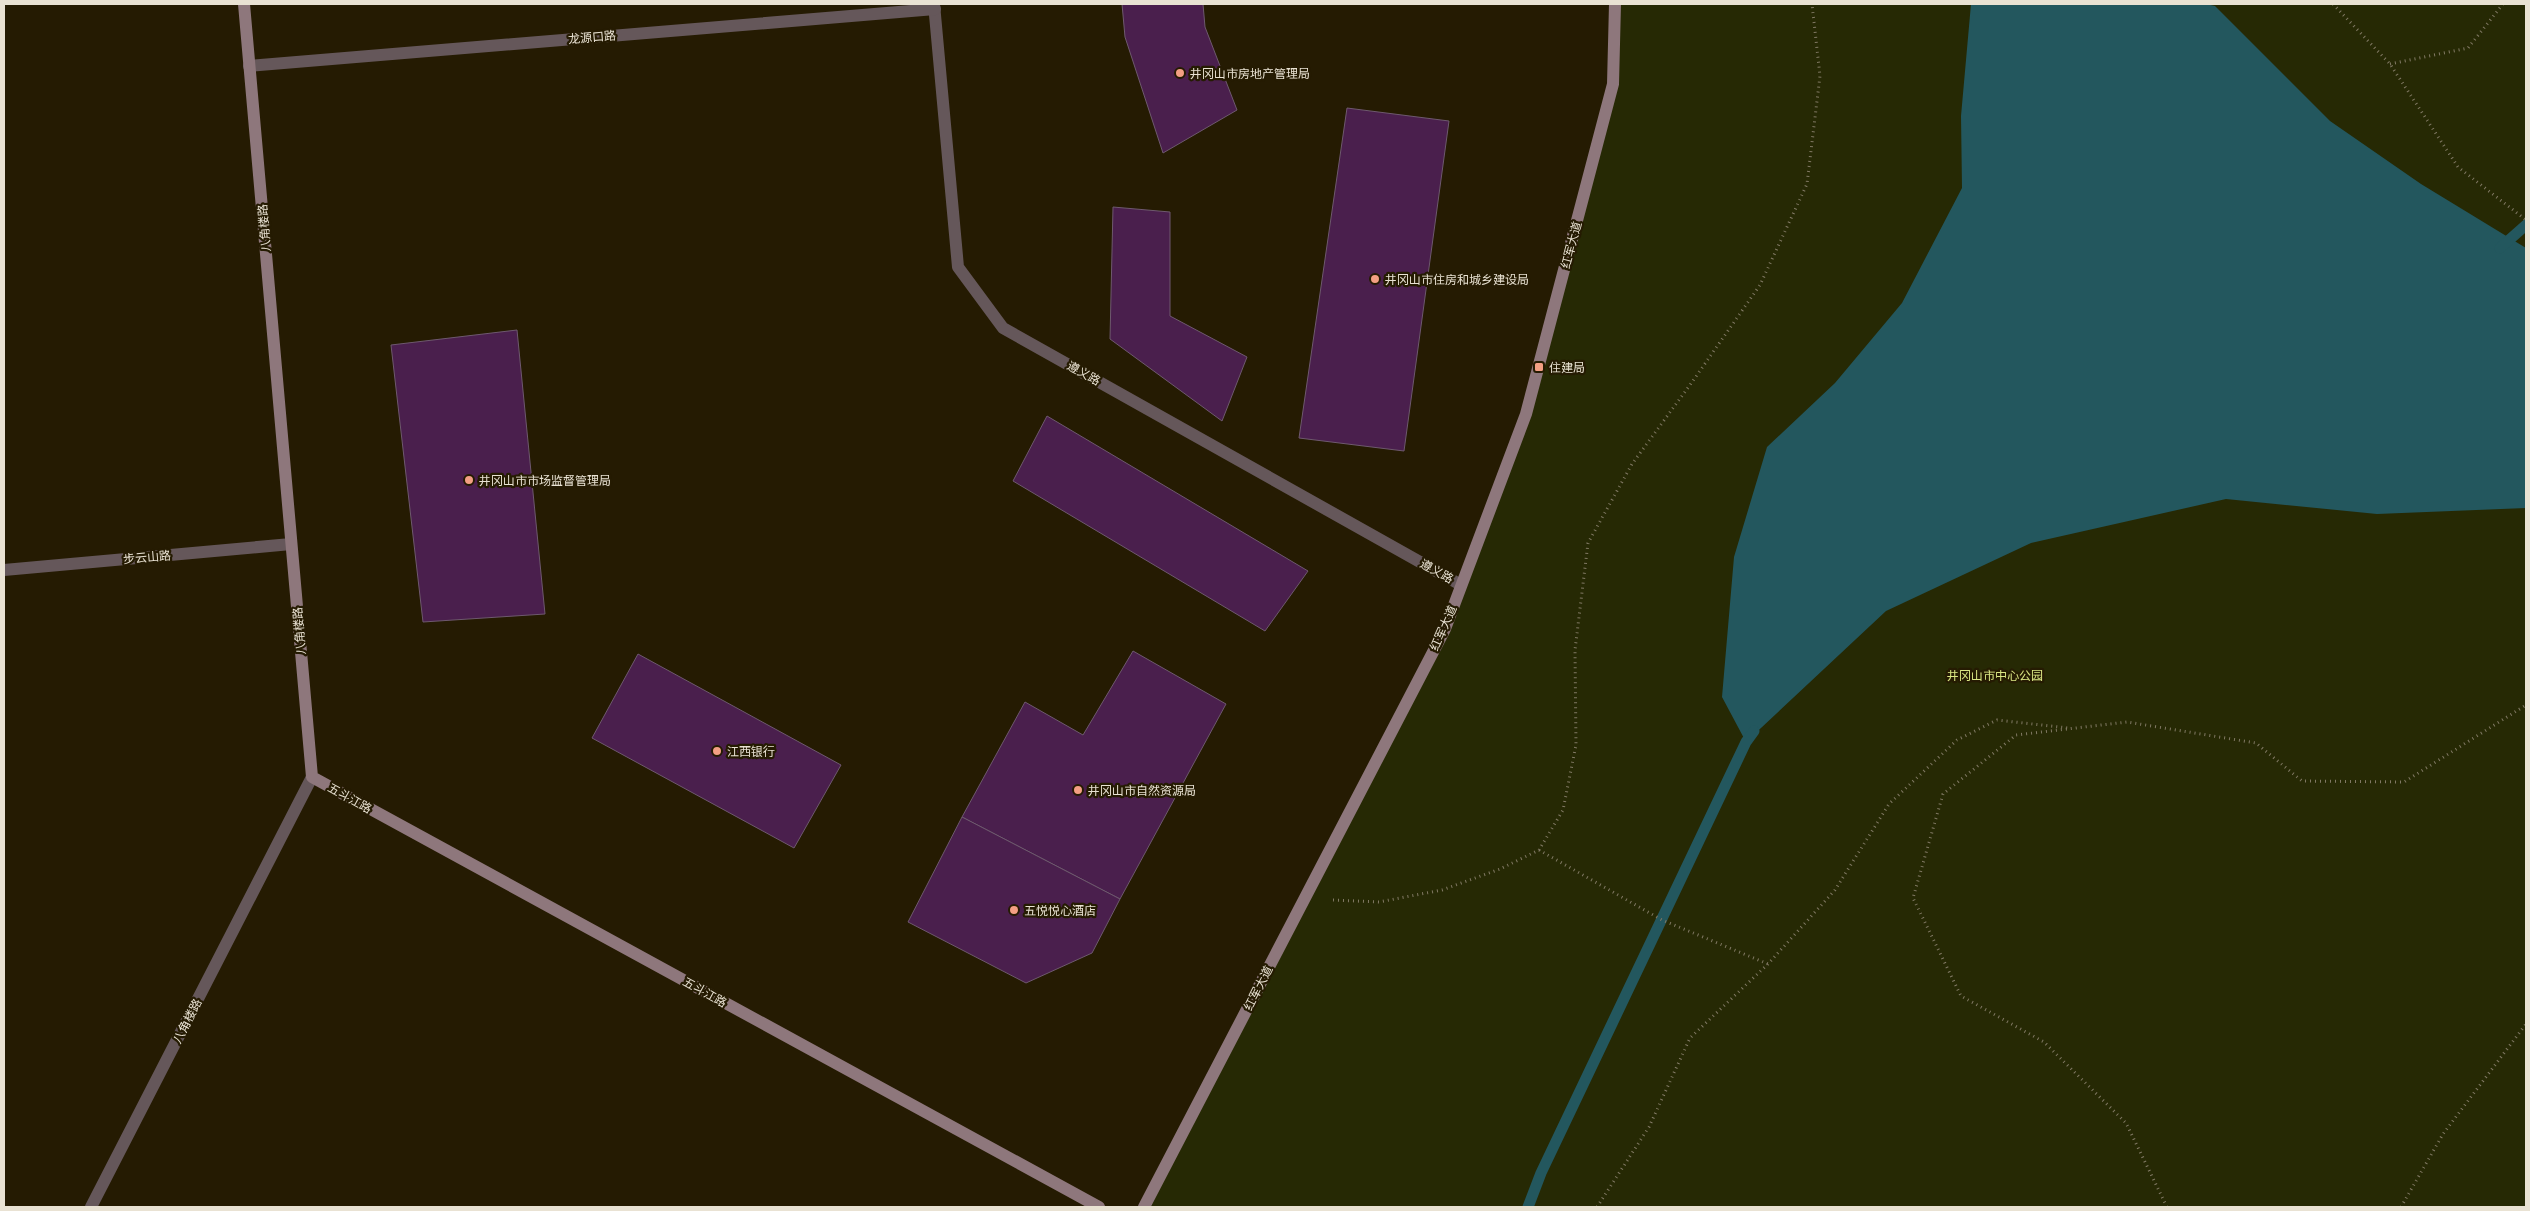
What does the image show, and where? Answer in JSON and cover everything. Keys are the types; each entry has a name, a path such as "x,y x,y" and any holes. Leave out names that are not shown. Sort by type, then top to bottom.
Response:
{"street":[{"name":"八角楼路","path":"91,1207 312,777 244,4"},
{"name":"红军大道","path":"1144,1207 1445,629 1526,414 1534,386 1613,84 1615,4"},
{"name":"龙源口路","path":"250,66 934,6"},
{"name":"遵义路","path":"934,6 958,267 1003,328 1461,585"},
{"name":"步云山路","path":"4,570 291,544"},
{"name":"五斗江路","path":"312,777 1099,1207"}],"path":[{"path":"1305,898 1379,902 1442,890 1500,869 1539,850 1562,810 1576,745 1575,650 1588,543 1632,464 1760,286 1807,184 1820,76 1812,4"},
{"path":"2333,4 2390,64 2458,167 2526,220"},
{"path":"2390,64 2468,48 2503,4"},
{"path":"2167,1207 2126,1123 2044,1042 1961,996 1913,898 1943,794 2016,735 2126,722 2256,743 2302,781 2404,782 2526,706"},
{"path":"1597,1207 1649,1127 1690,1038 1768,964 1836,890 1889,804 1957,740 1998,720 2074,728"},
{"path":"1539,850 1662,920 1768,964"},
{"path":"2401,1207 2443,1134 2526,1024"}],"green space":[{"name":"井冈山市中心公园","path":"1615,4 2526,4 2526,1207 1144,1207 1445,629 1526,414 1613,84"}],"water":[{"path":"1971,4 2206,4 2215,6 2330,121 2421,184 2526,248 2526,508 2377,514 2226,499 2031,543 1886,611 1746,742 1722,697 1734,557 1767,447 1835,383 1902,303 1962,188 1961,116"}],"building":[{"name":"井冈山市房地产管理局","path":"1122,4 1203,4 1205,27 1237,110 1163,153 1125,37"},
{"name":"井冈山市住房和城乡建设局","path":"1347,108 1449,121 1404,451 1299,438"},
{"path":"1113,207 1170,212 1170,316 1247,357 1222,421 1110,339"},
{"name":"井冈山市市场监督管理局","path":"517,330 545,614 423,622 391,345"},
{"path":"1047,416 1308,571 1265,631 1013,481"},
{"name":"井冈山市自然资源局","path":"1133,651 1226,704 1120,899 962,817 1025,702 1083,735"},
{"name":"江西银行","path":"638,654 841,765 794,848 592,738"},
{"name":"五悦悦心酒店","path":"962,817 1120,899 1092,953 1026,983 908,922"}],"waterway":[{"path":"2500,248 2526,225"},
{"path":"1528,1207 1541,1173 1746,742 1754,731"}],"place":[{"name":"井冈山市房地产管理局","path":"1180,73"},
{"name":"井冈山市住房和城乡建设局","path":"1375,279"},
{"name":"住建局","path":"1539,367"},
{"name":"井冈山市市场监督管理局","path":"469,480"},
{"name":"江西银行","path":"717,751"},
{"name":"井冈山市自然资源局","path":"1078,790"},
{"name":"五悦悦心酒店","path":"1014,910"}]}
